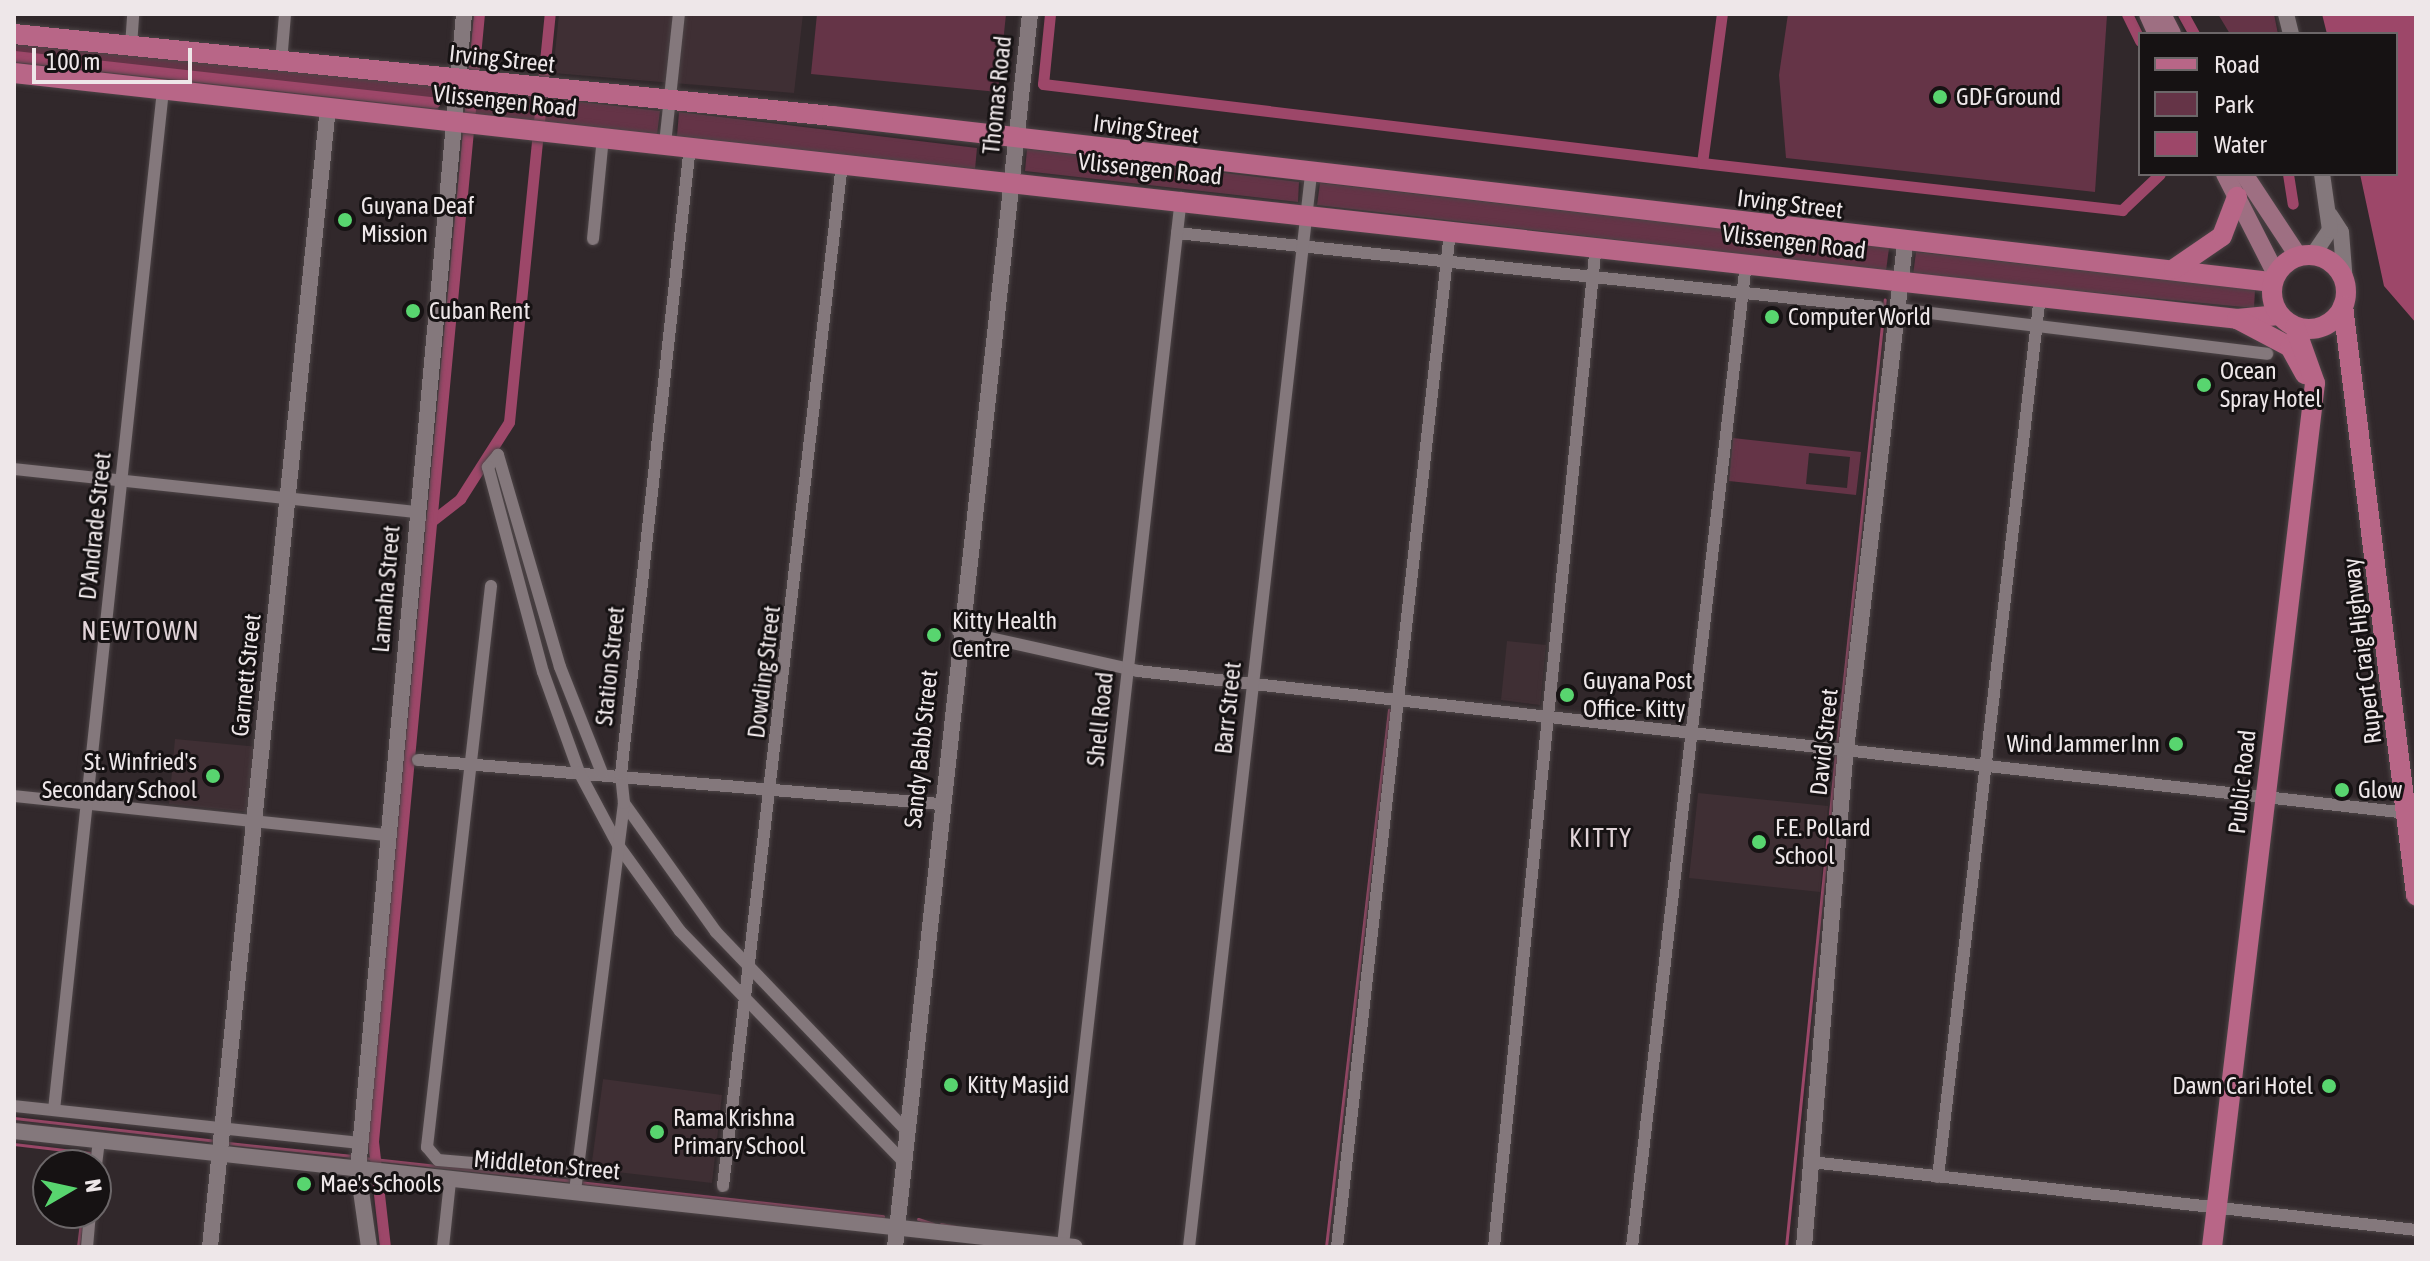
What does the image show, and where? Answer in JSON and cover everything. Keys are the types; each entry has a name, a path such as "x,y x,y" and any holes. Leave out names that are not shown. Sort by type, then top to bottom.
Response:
{"main road":[{"path":"2162,14 2171,32"},
{"name":"Irving Street","path":"14,34 1017,141 1905,244 2274,278"},
{"name":"Vlissengen Road","path":"14,73 1307,212 1900,283 2237,319 2287,321"},
{"path":"2226,176 2274,278 2287,321 2318,328 2343,306 2345,283 2333,264 2305,255 2246,176"},
{"path":"2174,269 2222,236 2237,197"},
{"path":"2274,278 2305,255"},
{"name":"Rupert Craig Highway","path":"2343,306 2416,895"},
{"path":"2237,319 2298,355 2310,397"},
{"name":"Public Road","path":"2212,1247 2267,800 2313,361 2287,321"}],"street":[{"path":"131,46 133,14"},
{"path":"281,62 285,14"},
{"name":"Lamaha Street","path":"369,1247 361,1145 453,121 468,82 464,14"},
{"path":"665,144 679,14"},
{"name":"Thomas Road","path":"1012,180 1030,14"},
{"name":"D'Andrade Street","path":"54,1110 163,90"},
{"name":"Garnett Street","path":"210,1247 328,108"},
{"path":"593,239 603,137"},
{"name":"Station Street","path":"575,1191 624,803 621,774 690,146"},
{"name":"Dowding Street","path":"723,1186 754,972 842,163"},
{"name":"Barr Street","path":"1189,1247 1311,175"},
{"path":"2305,255 2326,242 2329,214 2322,176"},
{"name":"Sandy Babb Street","path":"895,1247 958,631 1012,180"},
{"name":"Shell Road","path":"1069,1246 1128,666 1181,198"},
{"path":"2329,214 2341,232 2345,283"},
{"path":"1337,1247 1450,231"},
{"path":"1177,233 1447,264 1878,307"},
{"name":"David Street","path":"1804,1247 1840,749 1905,244"},
{"path":"1494,1247 1596,245"},
{"path":"1632,1247 1746,263"},
{"path":"1938,1177 2040,298"},
{"path":"1897,307 2036,322 2267,354"},
{"path":"2234,349 2237,319"},
{"path":"602,773 560,667 498,455 488,467 543,672 579,772 618,845 680,931 749,1007 903,1161"},
{"path":"14,469 417,512"},
{"path":"491,586 473,765 427,1147 438,1160 577,1172"},
{"path":"958,631 1128,666 1252,685 1985,764 2267,800 2407,813"},
{"path":"543,672 560,667"},
{"path":"418,760 621,774 940,804"},
{"path":"14,796 387,835"},
{"path":"624,803 678,888 906,1130"},
{"path":"14,1106 361,1145"},
{"name":"Middleton Street","path":"14,1131 450,1181 575,1191 897,1228 1001,1244 1069,1246"},
{"path":"98,1149 99,1141"},
{"path":"1811,1162 2416,1230"},
{"path":"443,1247 450,1181"}],"shaded area":[{"path":"559,14 803,14 794,93 553,73"},
{"path":"1507,641 1546,645 1540,705 1501,700"},
{"name":"St. Winfried's Secondary School","path":"175,739 258,747 251,812 169,804"},
{"name":"F.E. Pollard School","path":"1698,793 1828,806 1820,892 1689,878"},
{"name":"Rama Krishna Primary School","path":"603,1079 722,1095 712,1183 591,1169"}],"green space":[{"path":"817,14 1006,14 998,92 811,74"},
{"name":"GDF Ground","path":"1788,14 2107,15 2095,192 1786,158 1779,75"},
{"path":"2218,14 2274,14 2278,32 2229,32"},
{"path":"14,44 441,86 438,112 14,66"},
{"path":"469,89 660,111 657,135 465,114"},
{"path":"679,112 977,148 975,169 677,136"},
{"path":"1027,149 1299,182 1298,202 1025,171"},
{"path":"1320,183 1889,248 1886,271 1317,205"},
{"path":"1916,252 2255,290 2254,308 1913,275"},
{"path":"1733,438 1861,452 1856,495 1729,481","holes":["1809,453 1850,457 1847,488 1806,484"]}],"water":[{"path":"2322,14 2416,14 2416,323 2384,286 2360,176 2398,176 2398,32 2326,32"}],"waterway":[{"path":"385,1247 373,1141 479,14"},
{"path":"428,524 460,499 509,422 550,14"},
{"path":"1050,14 1043,84 1702,163 1722,14"},
{"path":"2127,14 2138,37"},
{"path":"2183,14 2193,32"},
{"path":"14,56 434,102"},
{"path":"1702,163 2122,210 2158,176"},
{"path":"2288,176 2293,204"},
{"path":"1837,746 1885,300"},
{"path":"1326,1247 1389,710"},
{"path":"1786,1247 1836,753"},
{"path":"14,1118 217,1141"},
{"path":"228,1143 352,1156"},
{"path":"14,1144 56,1149"},
{"path":"364,1158 571,1181"},
{"path":"578,1182 883,1216"},
{"path":"918,1219 933,1224"},
{"path":"941,1224 971,1230"},
{"path":"78,1247 80,1229"}],"place":[{"name":"GDF Ground","path":"1940,97"},
{"name":"Guyana Deaf Mission","path":"345,220"},
{"name":"Cuban Rent","path":"413,311"},
{"name":"Computer World","path":"1772,317"},
{"name":"Ocean Spray Hotel","path":"2204,385"},
{"name":"Kitty Health Centre","path":"934,635"},
{"name":"Guyana Post Office- Kitty","path":"1567,695"},
{"name":"Wind Jammer Inn","path":"2176,744"},
{"name":"St. Winfried's Secondary School","path":"213,776"},
{"name":"Glow","path":"2342,790"},
{"name":"F.E. Pollard School","path":"1759,842"},
{"name":"Kitty Masjid","path":"951,1085"},
{"name":"Dawn Cari Hotel","path":"2329,1086"},
{"name":"Rama Krishna Primary School","path":"657,1132"},
{"name":"Mae's Schools","path":"304,1184"}],"district":[{"name":"NEWTOWN","path":"141,632"},
{"name":"KITTY","path":"1601,839"}]}
